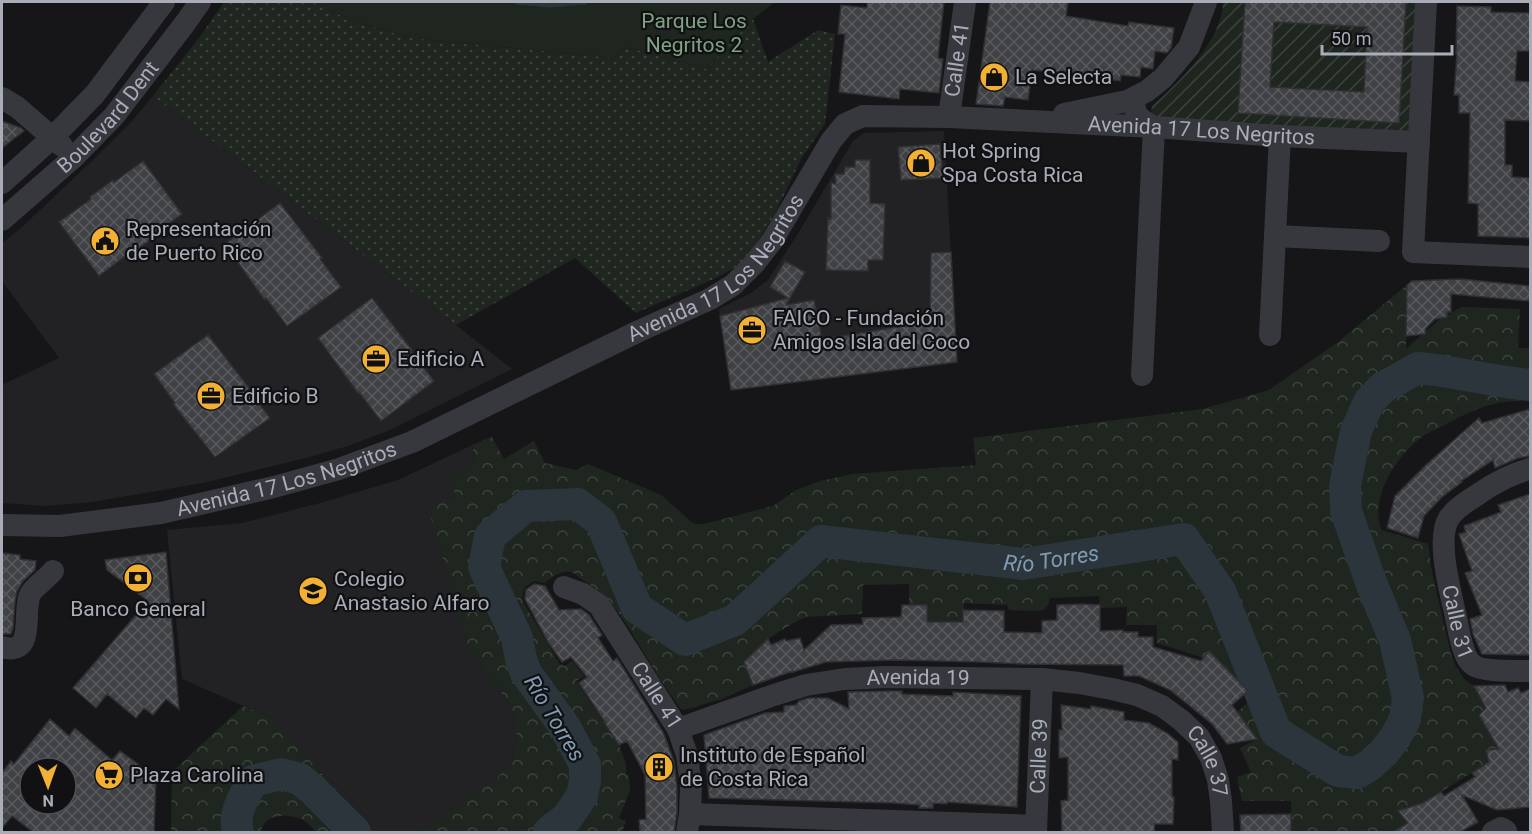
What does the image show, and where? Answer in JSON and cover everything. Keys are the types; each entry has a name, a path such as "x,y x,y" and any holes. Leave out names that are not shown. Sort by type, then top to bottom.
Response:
{"street":[{"name":"Boulevard Dent","path":"2,220 73,158 114,116 200,2"},
{"name":"Calle 41","path":"949,117 965,2"},
{"path":"1029,121 1127,101 1147,91 1163,78 1189,46 1206,2"},
{"path":"1426,2 1413,252 1530,257"},
{"name":"Boulevard Dent","path":"2,183 53,137 95,94 163,3"},
{"path":"163,3 186,22"},
{"path":"2,98 17,107 53,137 73,158"},
{"path":"1134,98 1134,112 1140,119 1154,127 1142,375"},
{"name":"Avenida 17 Los Negritos","path":"2,525 60,526 161,513 274,487 339,469 412,442 733,285 772,241 831,141 845,124 863,116 949,117 1419,142"},
{"path":"1270,335 1280,136"},
{"path":"1275,236 1379,242"},
{"name":"Calle 31","path":"1530,469 1502,478 1459,507 1449,519 1443,533 1451,591 1467,659 1477,668 1530,671"},
{"path":"2,647 12,648 24,639 29,595 53,571"},
{"name":"Calle 41","path":"564,587 583,594 599,605 678,729 687,755 692,787 688,823"},
{"name":"Avenida 19","path":"678,729 806,685 845,679 886,677 1042,679 1112,689 1162,706"},
{"name":"Calle 39","path":"1036,829 1042,679"},
{"name":"Calle 37","path":"1162,706 1199,737 1211,758 1218,780 1223,832"},
{"path":"688,823 1036,829"}],"shaded area":[{"path":"153,96 512,369 390,430 348,446 306,458 203,483 92,502 45,506 2,503 2,385 59,358 2,281 2,243 96,157"},
{"path":"944,131 957,362 731,390 719,309 751,293 768,280 853,141 864,133"},
{"name":"Colegio Anastasio Alfaro","path":"472,445 476,463 455,498 429,508 470,652 511,705 516,724 517,742 511,761 498,777 421,832 375,832 271,718 182,679 167,530 242,523 320,503 398,480"}],"green space":[{"path":"224,2 314,2 350,20 411,38 614,58 626,47 706,69 753,19 768,62 818,30 835,34 825,124 801,159 775,214 749,255 736,267 716,278 636,313 575,258 456,325 153,96"},
{"name":"Parque Los Negritos 2","path":"314,2 775,2 753,19 706,69 626,47 614,58 411,38 350,20"},
{"path":"1223,2 1418,2 1411,133 1167,121 1151,113 1152,106 1186,73 1208,45 1216,31"},
{"path":"1407,285 1406,349 1440,319 1462,307 1520,309 1518,348 1530,348 1530,401 1497,403 1468,413 1423,436 1396,464 1386,481 1379,503 1378,515 1382,530 1428,544 1432,572 1451,654 1456,667 1465,680 1474,686 1486,708 1479,715 1499,748 1486,751 1489,762 1423,803 1399,811 1408,823 1401,828 1403,831 1292,832 1291,801 1242,801 1237,777 1251,772 1240,748 1257,739 1237,712 1254,697 1209,651 1204,658 1157,643 1157,625 1126,625 1127,607 1100,608 1099,596 1050,598 1044,610 1033,611 1009,610 1007,605 964,603 963,622 927,622 927,605 909,605 909,584 863,585 862,614 806,617 793,623 768,639 744,662 753,685 722,699 684,710 667,690 614,607 586,582 570,572 563,572 545,583 534,581 524,588 522,600 559,663 565,666 572,661 584,676 576,681 619,745 626,764 626,775 629,775 630,790 619,818 626,821 622,832 421,832 498,777 511,761 517,742 516,724 511,705 470,652 428,508 455,498 453,476 476,463 472,445 492,437 504,459 534,441 545,463 576,470 588,464 661,495 693,523 704,524 773,506 796,490 852,474 976,465 973,438 1202,409 1269,390 1338,342"},
{"path":"243,706 271,718 375,832 316,832 300,819 279,816 267,821 261,832 171,832 172,772"}],"building":[{"path":"867,2 944,2 938,58 943,59 939,93 900,89 899,99 839,92 845,34 838,34 841,5 867,8"},
{"path":"990,2 1068,2 1066,16 1128,26 1129,22 1174,28 1171,48 1167,53 1155,51 1153,69 1141,67 1140,77 1121,75 1120,81 1107,79 1106,85 1090,83 1091,76 1032,70 1028,100 1005,97 1003,106 976,104"},
{"path":"1245,2 1406,2 1399,123 1238,113","holes":["1274,22 1367,27 1364,92 1270,87"]},
{"path":"1457,6 1491,7 1491,12 1530,13 1530,51 1517,51 1515,81 1530,82 1530,121 1505,120 1505,165 1512,165 1512,177 1530,178 1530,238 1478,236 1478,204 1468,203 1470,113 1459,113 1459,95 1454,95"},
{"path":"2,121 24,131 2,148"},
{"name":"Hot Spring Spa Costa Rica","path":"940,144 943,178 901,180 898,147"},
{"path":"855,160 870,160 870,203 885,204 883,260 868,260 868,271 826,270 828,218 831,219 831,183 836,184 835,174 844,174 845,167 855,167"},
{"path":"143,161 182,214 154,234 156,236 99,276 59,222 113,180 114,182"},
{"path":"280,203 341,287 287,326 266,298 264,299 225,244"},
{"path":"951,252 957,362 731,390 720,316 788,298 770,287 785,261 805,272 786,305 814,300 822,339 930,322 931,253"},
{"path":"1460,279 1530,286 1530,301 1451,294 1451,312 1447,312 1447,317 1435,319 1426,328 1425,334 1406,336 1407,285 1412,281"},
{"name":"Edificio A","path":"372,298 434,381 381,421 318,338"},
{"name":"Edificio B","path":"208,335 270,418 215,457 173,404 175,403 154,374"},
{"path":"1530,409 1530,456 1518,458 1495,468 1493,460 1461,481 1424,516 1418,538 1387,528 1395,496 1479,418 1482,423"},
{"path":"1530,494 1530,655 1482,654 1473,634 1470,619 1482,615 1465,573 1472,571 1459,534 1466,532 1464,526 1501,512 1498,505"},
{"name":"Plaza Carolina","path":"166,552 179,709 166,699 153,715 144,708 136,718 107,694 96,708 73,688 148,601 107,570 105,560"},
{"path":"2,553 20,555 20,559 36,561 35,570 23,581 17,591 11,634 2,634"},
{"path":"534,584 545,586 559,610 581,609 589,615 602,635 598,638 613,661 617,658 663,732 674,761 677,788 674,832 640,832 639,820 646,819 645,775 627,741 619,745 579,683 587,677 571,657 562,662 548,642 525,599 526,590"},
{"path":"902,605 927,605 927,622 963,622 963,610 1004,611 1004,632 1042,633 1042,621 1057,620 1057,605 1100,605 1100,631 1138,632 1138,637 1153,637 1153,647 1201,661 1209,651 1248,691 1232,705 1257,739 1227,744 1212,724 1170,690 1139,676 1124,676 1123,665 897,660 826,662 753,685 744,662 768,639 771,645 785,639 786,641 800,638 804,650 831,625 863,624 862,618 901,617"},
{"path":"1505,685 1508,692 1518,688 1521,693 1530,689 1530,807 1497,810 1462,795 1478,822 1460,832 1393,832 1408,823 1398,811 1423,803 1441,792 1444,796 1475,777 1472,773 1489,762 1486,750 1499,749 1479,715 1486,708 1474,686"},
{"path":"902,691 902,694 953,696 953,692 1021,696 1017,807 947,802 947,804 933,803 933,808 919,808 920,805 893,803 709,798 704,735 765,713 784,712 784,706 796,705 799,701 809,698 828,698 849,709 848,692"},
{"path":"1061,705 1091,709 1091,706 1124,712 1124,720 1149,723 1178,742 1178,760 1172,759 1173,824 1155,824 1154,832 1062,832 1061,801 1068,800 1068,757 1059,758 1059,730 1062,730"},
{"name":"Plaza Carolina","path":"50,719 69,736 75,728 112,760 120,751 156,777 154,832 33,832 12,816 2,828 2,773 11,761 14,764 18,759 18,816 78,816 78,756 20,756"},
{"path":"1291,814 1291,832 1241,832 1240,815"}],"waterway":[{"path":"517,2 551,5 585,2"},
{"name":"Río Torres","path":"549,832 567,818 582,796 585,765 565,727 526,673 517,638 484,567 490,536 526,506 578,504 601,522 637,608 685,640 735,620 821,541 1023,564 1184,539 1220,591 1276,732 1338,771 1357,773 1370,765 1395,738 1405,719 1408,698 1395,640 1372,585 1346,511 1345,486 1356,431 1369,402 1382,388 1418,368 1530,385"},
{"name":"Río Torres","path":"238,832 238,812 253,781 281,774 300,779 355,832"}],"place":[{"name":"La Selecta","path":"994,77"},
{"name":"Hot Spring Spa Costa Rica","path":"921,163"},
{"name":"Representación de Puerto Rico","path":"105,241"},
{"name":"FAICO - Fundación Amigos Isla del Coco","path":"752,330"},
{"name":"Edificio A","path":"376,359"},
{"name":"Edificio B","path":"211,396"},
{"name":"Banco General","path":"138,578"},
{"name":"Colegio Anastasio Alfaro","path":"313,591"},
{"name":"Instituto de Español de Costa Rica","path":"659,767"},
{"name":"Plaza Carolina","path":"109,775"}]}
